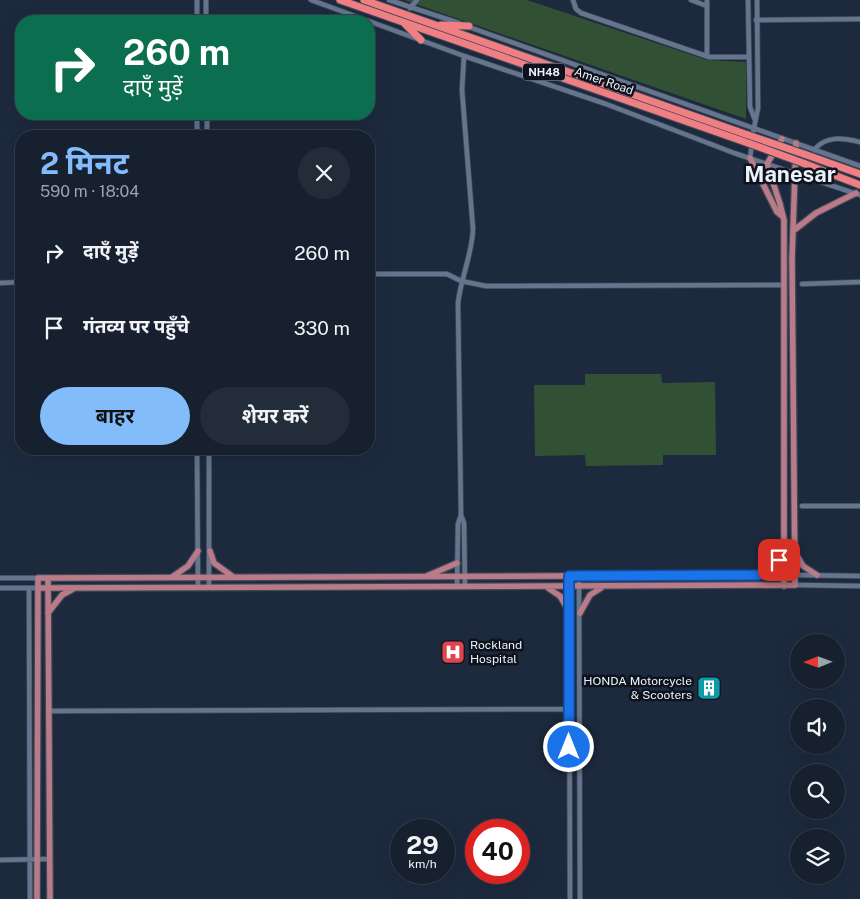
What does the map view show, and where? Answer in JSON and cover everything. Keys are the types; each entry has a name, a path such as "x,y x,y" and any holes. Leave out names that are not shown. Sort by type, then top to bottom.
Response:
{"highway":[{"name":"Amer Road","path":"340,0 748,143 860,185"},
{"name":"Amer Road","path":"364,0 751,132 860,174"},
{"path":"404,23 421,40"},
{"path":"433,25 469,26"}],"main road":[{"path":"782,139 767,164 783,216 784,586"},
{"path":"38,588 795,585 793,231 796,143"},
{"path":"750,158 777,212 783,216"},
{"path":"793,231 809,217 858,194"},
{"path":"784,510 794,510"},
{"path":"210,550 214,562 233,577"},
{"path":"758,575 773,566 784,550"},
{"path":"170,578 188,566 198,551"},
{"path":"795,552 803,566 816,575"},
{"path":"423,577 457,563"},
{"path":"38,899 38,578 795,575"},
{"path":"48,578 50,899"},
{"path":"543,586 556,592 569,611"},
{"path":"580,612 590,595 605,586"},
{"path":"48,613 62,595 75,588"}],"street":[{"path":"197,0 197,15"},
{"path":"206,0 206,15"},
{"path":"311,0 352,15"},
{"path":"389,0 618,78 751,132 796,143 860,166"},
{"path":"410,8 417,0"},
{"path":"573,0 576,9 582,13 707,56 748,58"},
{"path":"690,0 707,3 707,56"},
{"path":"748,0 750,107 755,120"},
{"path":"750,158 751,132 758,108 757,0"},
{"path":"756,20 860,19"},
{"path":"375,23 464,56 606,104 795,174 858,194"},
{"path":"457,587 458,524 461,515 458,302 461,281 472,248 473,230 462,90 464,56"},
{"path":"814,150 821,142 830,140 846,139 860,142"},
{"path":"375,274 447,274 461,281 486,286 782,285"},
{"path":"0,283 15,282"},
{"path":"802,284 860,282"},
{"path":"197,455 198,587"},
{"path":"208,455 210,587"},
{"path":"802,506 860,506"},
{"path":"461,515 464,523 465,587"},
{"path":"795,575 860,576"},
{"path":"569,576 570,899"},
{"path":"579,576 580,899"},
{"path":"0,578 38,578"},
{"path":"795,585 860,586"},
{"path":"0,588 38,588"},
{"path":"30,588 30,899"},
{"path":"48,711 569,709"},
{"path":"0,860 50,859"}],"green space":[{"path":"404,0 527,0 707,60 746,62 746,119"},
{"path":"585,374 661,374 662,383 715,382 716,455 663,455 663,465 586,466 585,455 535,456 534,385 585,385"}],"place":[{"name":"Rockland Hospital","path":"453,652"},
{"name":"HONDA Motorcycle & Scooters","path":"709,688"}],"district":[{"name":"Manesar","path":"790,174"}],"route":[{"path":"569,747 569,576 758,575 769,570 779,560"}]}
